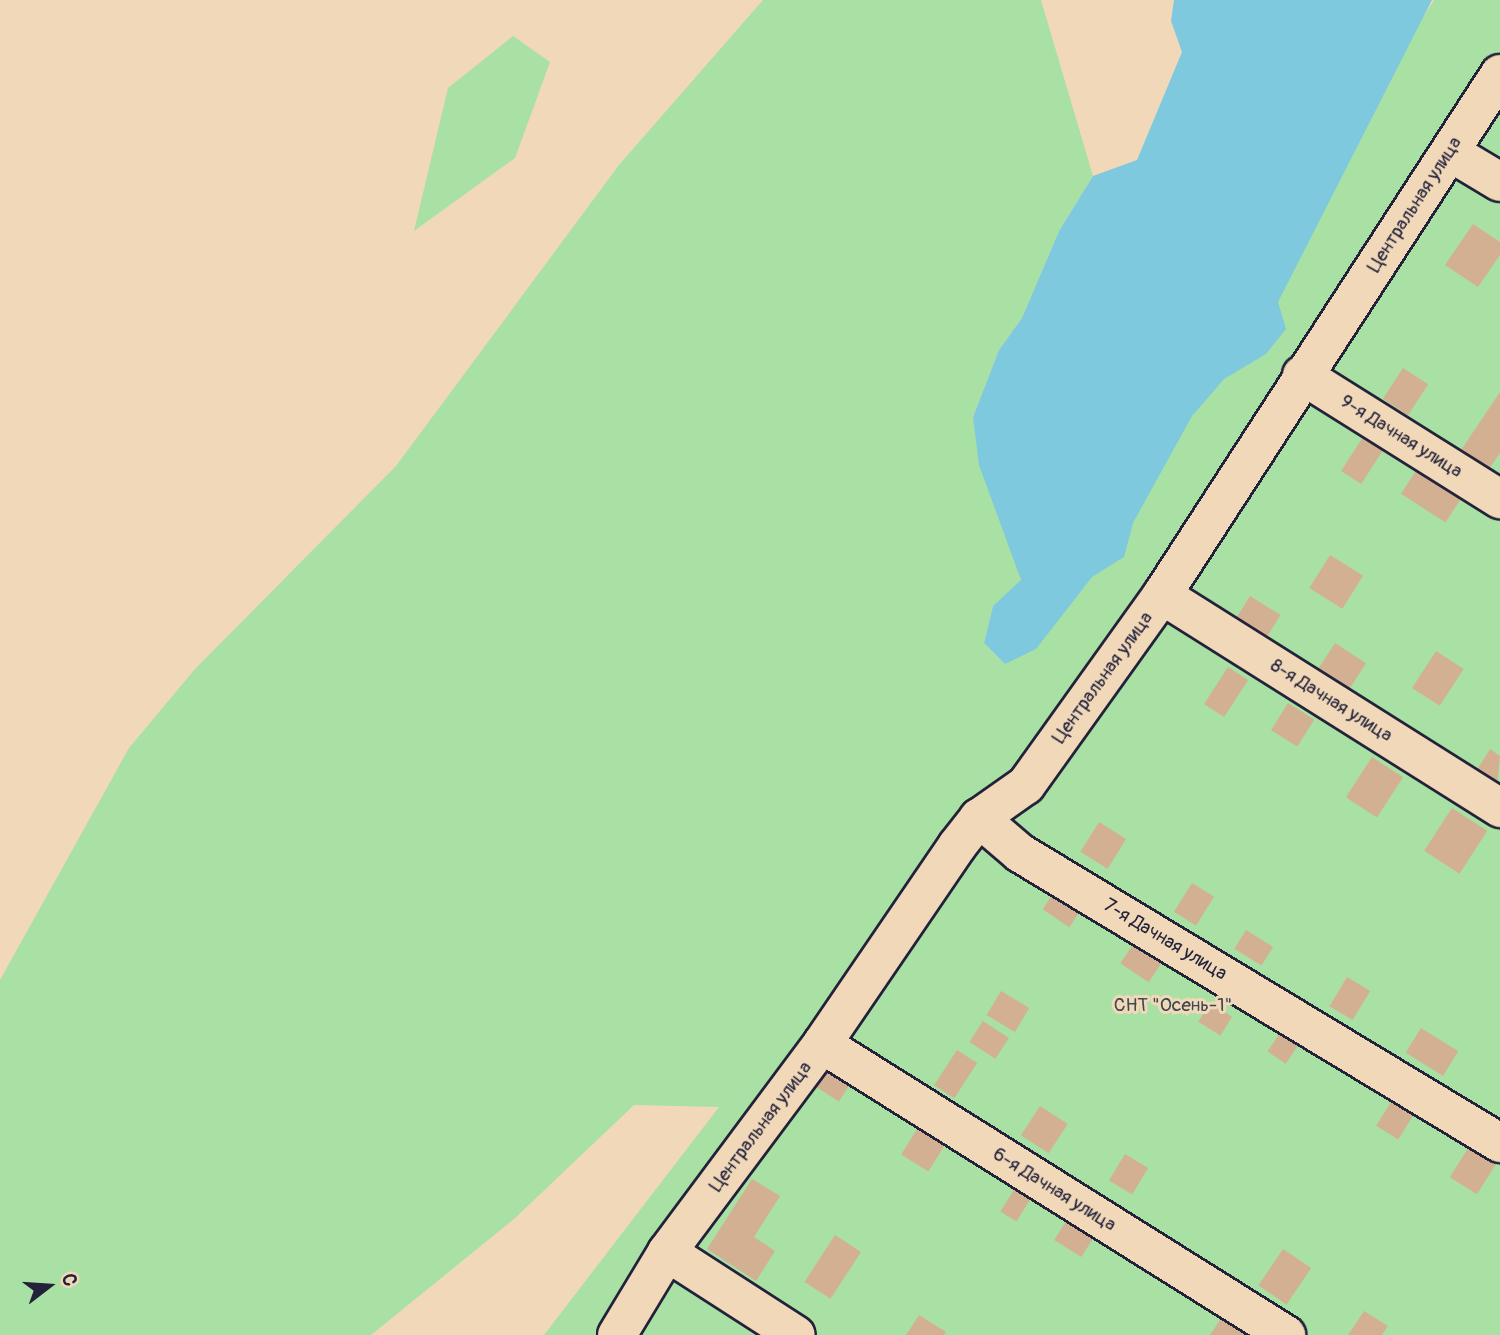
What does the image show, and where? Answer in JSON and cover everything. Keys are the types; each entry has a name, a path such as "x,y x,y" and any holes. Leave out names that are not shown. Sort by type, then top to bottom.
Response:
{"street":[{"name":"Центральная улица","path":"617,1335 667,1252 822,1044 979,818 1026,785 1163,595 1302,375 1500,74"},
{"path":"1450,152 1500,182"},
{"name":"9-я Дачная улица","path":"1302,375 1500,499"},
{"name":"8-я Дачная улица","path":"1163,595 1500,808"},
{"name":"7-я Дачная улица","path":"979,818 1020,853 1500,1143"},
{"name":"6-я Дачная улица","path":"822,1044 1286,1335"},
{"path":"667,1252 796,1335"}],"green space":[{"name":"СНТ \"Осень-1\"","path":"763,0 1041,0 1093,176 1059,231 1022,318 999,350 973,417 1021,581 993,606 984,643 1005,664 1434,0 1500,0 1500,1335 544,1335 719,1107 634,1105 514,1219 371,1335 0,1335 0,980 129,748 195,669 396,466 619,165"},
{"path":"513,36 550,62 515,158 414,231 448,88"}],"water":[{"path":"1174,0 1432,0 1278,302 1286,329 1266,354 1224,379 1192,416 1133,523 1124,557 1092,577 1036,649 1005,664 984,643 993,606 1021,580 979,465 973,417 999,350 1022,318 1059,231 1093,176 1137,160 1182,52 1171,21"}],"building":[{"path":"1473,224 1500,242 1500,255 1478,287 1445,265"},
{"path":"1403,368 1428,384 1408,415 1383,399"},
{"path":"1500,392 1500,453 1489,469 1461,450"},
{"path":"1365,434 1385,447 1361,484 1341,471"},
{"path":"1419,466 1463,495 1445,523 1401,494"},
{"path":"1330,555 1363,576 1342,609 1309,588"},
{"path":"1250,596 1281,615 1266,638 1236,619"},
{"path":"1335,643 1366,663 1349,689 1318,669"},
{"path":"1436,651 1464,669 1440,706 1412,688"},
{"path":"1228,667 1248,680 1224,717 1204,704"},
{"path":"1288,703 1314,719 1297,747 1271,730"},
{"path":"1490,749 1500,756 1497,787 1475,773"},
{"path":"1372,757 1403,777 1377,817 1346,797"},
{"path":"1452,808 1487,831 1459,874 1424,851"},
{"path":"1099,822 1126,839 1108,869 1080,852"},
{"path":"1192,883 1214,897 1196,926 1174,912"},
{"path":"1055,891 1082,909 1069,927 1043,909"},
{"path":"1246,930 1273,947 1261,966 1234,949"},
{"path":"1136,940 1164,959 1149,982 1120,963"},
{"path":"1347,977 1370,991 1353,1020 1329,1006"},
{"path":"1001,991 1029,1008 1015,1032 987,1015"},
{"path":"1210,1003 1232,1017 1220,1035 1198,1022"},
{"path":"983,1021 1009,1038 995,1059 969,1042"},
{"path":"1421,1028 1458,1051 1443,1076 1406,1053"},
{"path":"1282,1030 1300,1042 1286,1064 1267,1052"},
{"path":"957,1050 977,1063 954,1098 934,1085"},
{"path":"830,1060 855,1076 839,1101 814,1085"},
{"path":"1391,1102 1413,1116 1398,1140 1376,1126"},
{"path":"1040,1106 1068,1124 1049,1153 1021,1135"},
{"path":"924,1118 951,1135 928,1171 901,1154"},
{"path":"1470,1145 1497,1162 1477,1194 1450,1177"},
{"path":"1125,1154 1148,1168 1132,1194 1109,1181"},
{"path":"752,1179 780,1196 754,1237 775,1251 756,1281 707,1249"},
{"path":"1020,1180 1036,1190 1017,1221 1000,1211"},
{"path":"1068,1218 1095,1235 1081,1257 1054,1240"},
{"path":"835,1235 861,1252 830,1299 805,1282"},
{"path":"1283,1249 1311,1268 1287,1304 1258,1285"},
{"path":"1226,1311 1258,1335 1210,1335"},
{"path":"1364,1311 1388,1326 1382,1335 1348,1335"},
{"path":"919,1315 946,1332 944,1335 906,1335"}]}
